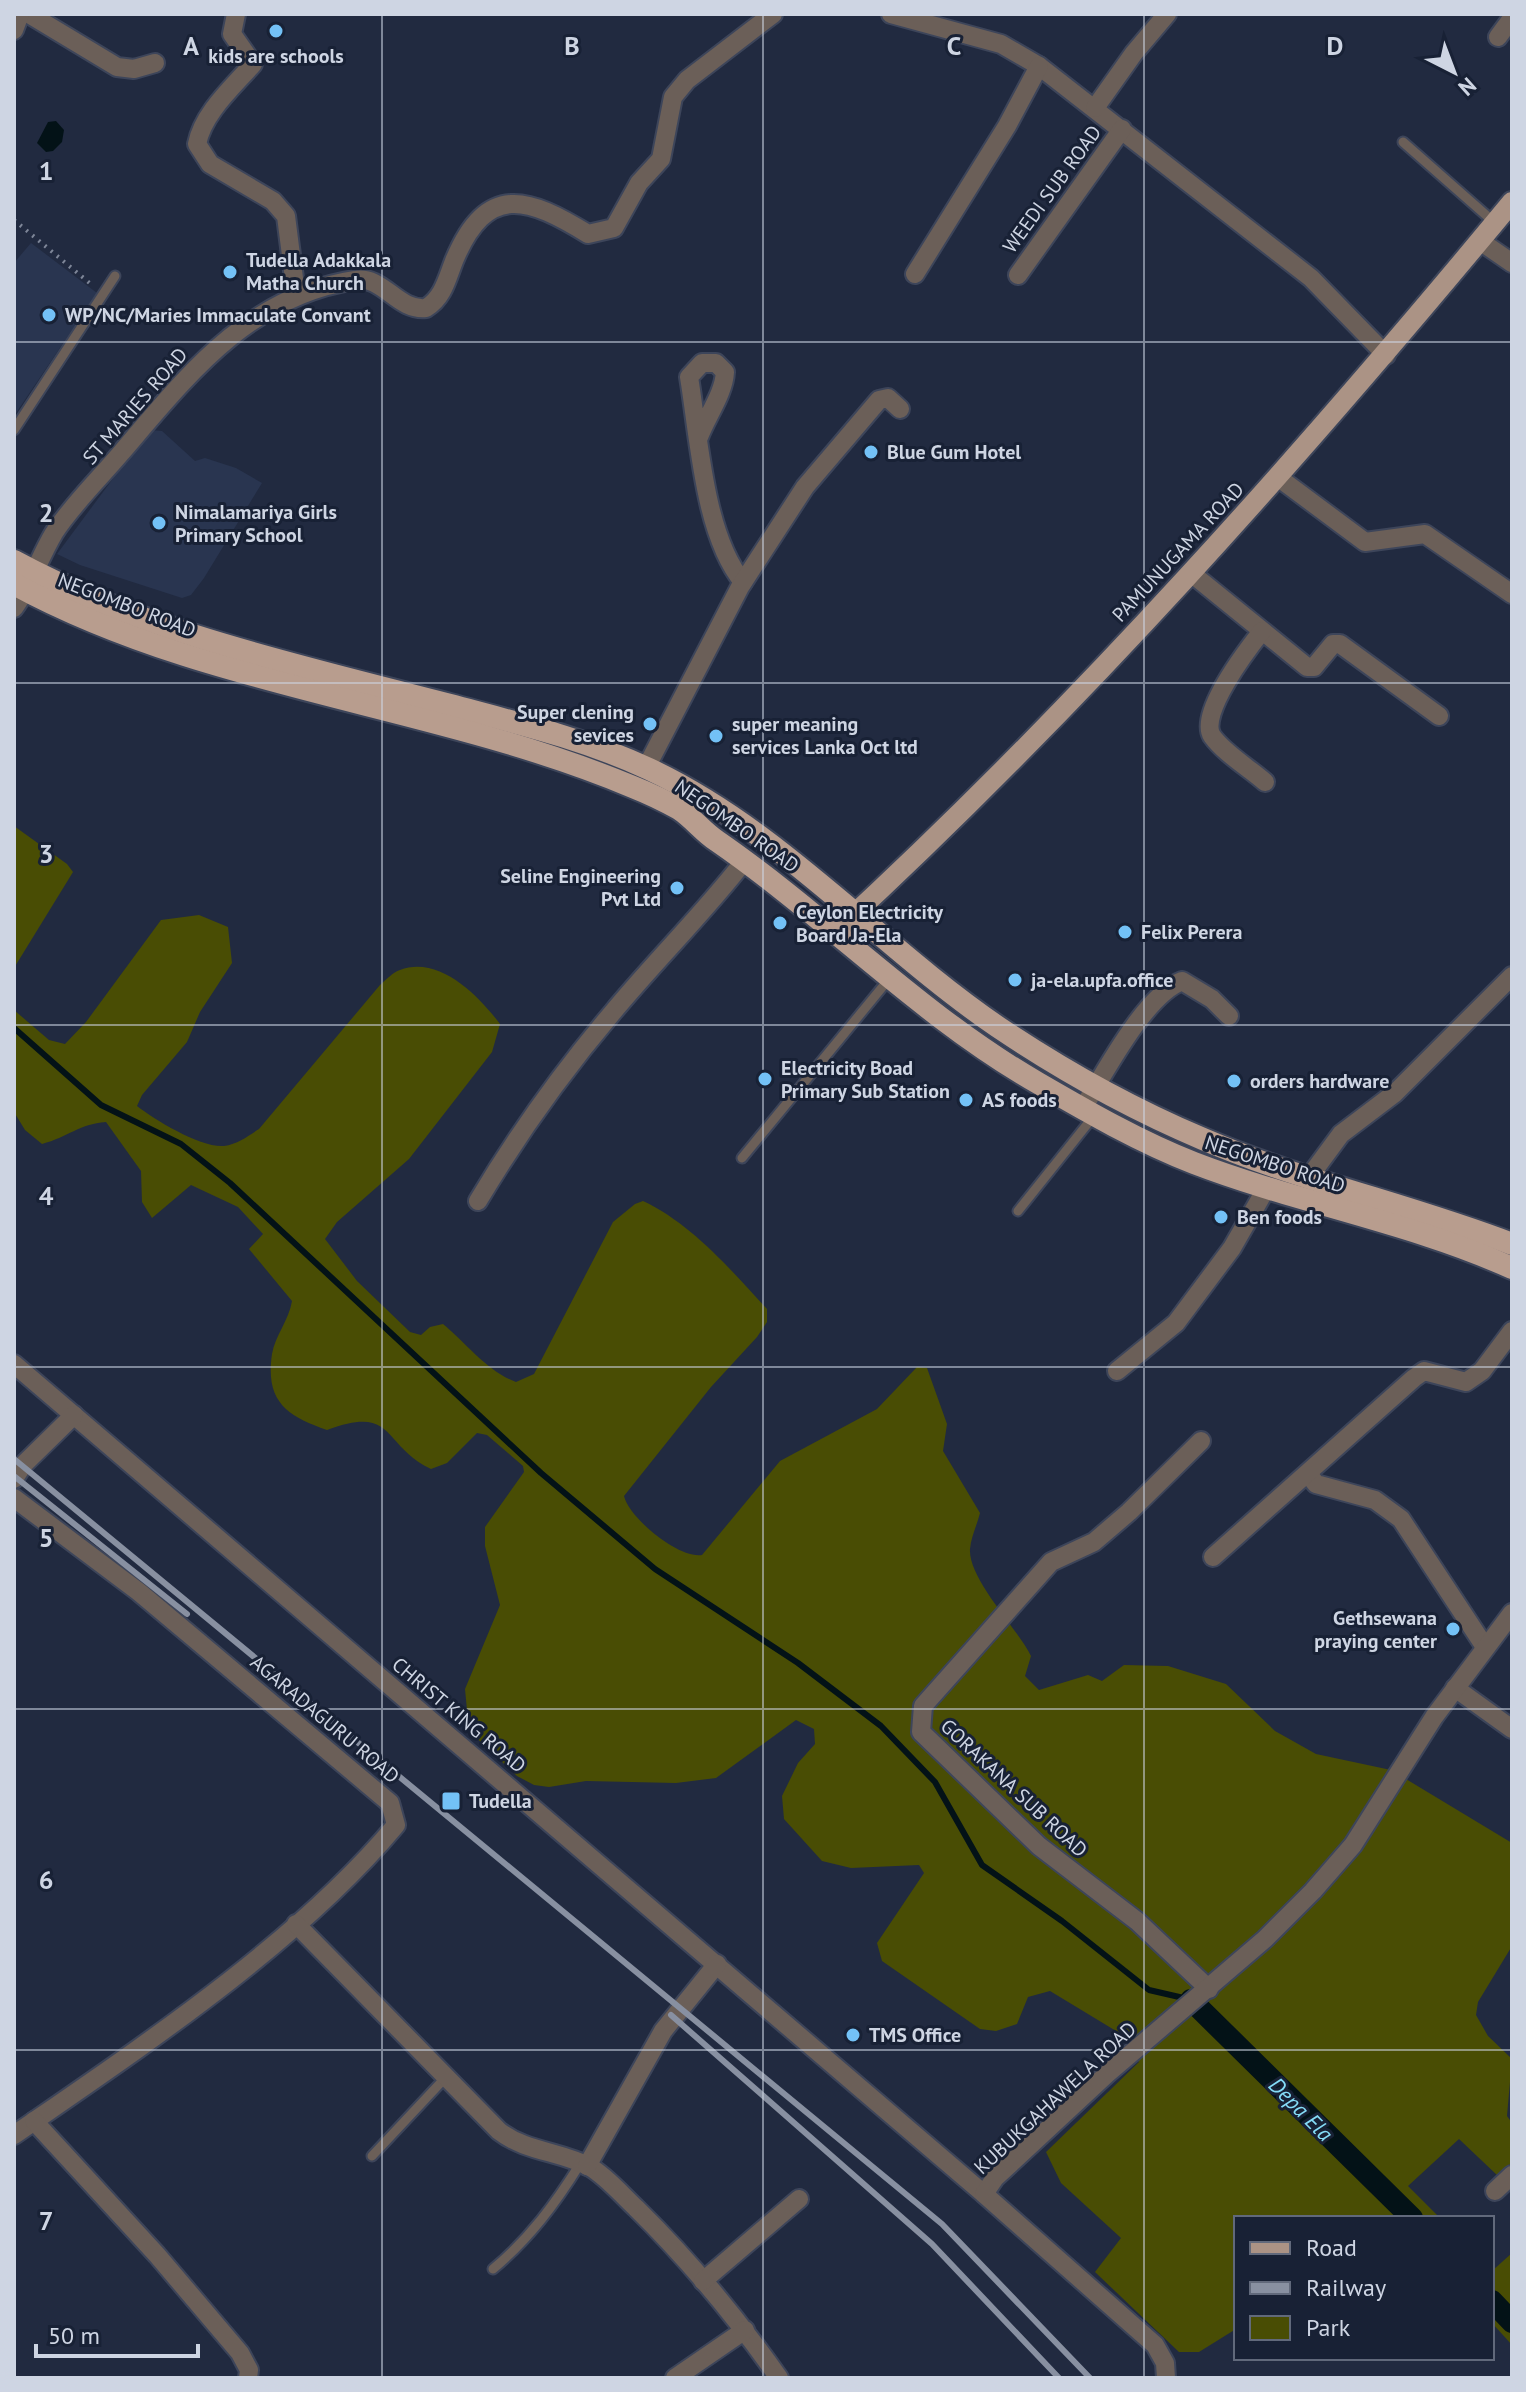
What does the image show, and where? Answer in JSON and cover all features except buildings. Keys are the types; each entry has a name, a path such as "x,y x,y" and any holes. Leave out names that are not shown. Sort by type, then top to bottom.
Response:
{"highway":[{"name":"NEGOMBO ROAD","path":"14,561 22,589 118,632 248,675 545,754 635,788 680,810 712,838 836,931 889,979 1022,1073 1089,1111 1194,1163 1440,1240 1512,1268"},
{"name":"NEGOMBO ROAD","path":"22,589 556,733 646,768 692,790 796,863 910,962 998,1027 1096,1087 1204,1139 1512,1244"}],"main road":[{"name":"PAMUNUGAMA ROAD","path":"836,931 949,825 1191,573 1386,355 1512,202"}],"street":[{"path":"14,30 20,14"},
{"path":"29,14 117,67 134,69 155,63"},
{"path":"236,14 232,34 253,64 212,112 200,131 197,144 210,164 273,201 286,216 296,294"},
{"name":"ST MARIES ROAD","path":"22,589 56,530 213,350 296,294 359,279 382,286 408,306 426,308 442,293 456,257 476,224 508,204 525,202 552,212 588,234 614,228 639,183 661,159 673,97 687,80 773,14"},
{"path":"891,14 1001,44 1039,66 1311,278 1386,355"},
{"path":"1095,108 1134,53 1167,14"},
{"path":"1498,37 1512,18"},
{"path":"915,274 1007,126 1039,66"},
{"name":"WEEDI SUB ROAD","path":"1018,275 1122,129"},
{"path":"1480,241 1512,263"},
{"path":"646,768 743,582 805,487 879,400 888,398 900,409"},
{"path":"699,437 715,522 731,567 743,582"},
{"path":"1279,478 1365,542 1425,534 1512,594"},
{"path":"1191,573 1307,667 1317,665 1333,644 1340,644 1439,716"},
{"path":"1262,631 1235,666 1208,720 1212,735 1265,782"},
{"path":"478,1201 507,1153 583,1048 745,860"},
{"path":"1310,1176 1341,1134 1395,1093 1512,976"},
{"path":"1089,1111 1096,1087 1146,1012 1172,985 1182,981 1212,999 1229,1016"},
{"path":"1117,1371 1176,1323 1232,1248 1267,1187"},
{"path":"1213,1557 1309,1475 1414,1378 1424,1371 1466,1382 1482,1371 1512,1331"},
{"name":"CHRIST KING ROAD","path":"14,1364 984,2194"},
{"path":"14,1479 23,1465 74,1415"},
{"name":"GORAKANA SUB ROAD","path":"1201,1441 1094,1542 1051,1562 923,1706 919,1720 921,1732 1039,1846 1137,1921 1206,1992"},
{"path":"1309,1475 1316,1484 1375,1500 1401,1519 1485,1647"},
{"name":"AGARADAGURU ROAD","path":"14,1498 139,1592 390,1803 396,1825 370,1856 296,1924 151,2039 14,2135"},
{"path":"1206,1992 1284,1920 1353,1845 1455,1688 1512,1613"},
{"path":"1455,1688 1512,1729"},
{"path":"296,1924 513,2142 583,2165 604,2177 663,2235 745,2330 779,2378"},
{"path":"583,2165 663,2031 717,1964"},
{"name":"KUBUKGAHAWELA ROAD","path":"1166,2378 1165,2363 1155,2345 984,2194 995,2178 1096,2085 1206,1992"},
{"path":"34,2121 157,2255 240,2353 251,2375"},
{"path":"1495,2191 1512,2175"},
{"path":"703,2281 799,2199"},
{"path":"675,2378 745,2330"}],"lane":[{"path":"1403,142 1495,223"},
{"path":"14,430 115,276"},
{"path":"742,1158 889,979"},
{"path":"1018,1211 1089,1111"},
{"path":"372,2156 446,2077"},
{"path":"493,2269 521,2246 583,2165"}],"path":[{"path":"14,220 103,294"}],"shaded area":[{"path":"56,121 64,130 62,142 53,151 46,152 37,143 48,122"},
{"name":"WP/NC/Maries Immaculate Convant","path":"31,243 97,293 14,416 14,263"},
{"name":"Nimalamariya Girls Primary School","path":"149,430 162,431 195,461 205,458 236,468 262,483 204,578 191,595 182,598 80,565 57,554"}],"green space":[{"path":"14,826 67,864 73,872 14,968"},
{"path":"199,915 228,927 232,963 200,1012 187,1042 142,1095 137,1106 203,1143 229,1145 259,1129 380,985 397,971 415,967 443,973 469,991 500,1024 492,1052 409,1159 337,1222 325,1239 357,1281 410,1332 421,1335 430,1327 443,1324 487,1365 506,1377 516,1382 534,1374 613,1222 643,1201 694,1235 767,1309 767,1322 757,1337 711,1387 624,1496 635,1515 669,1544 692,1555 702,1555 780,1461 877,1409 917,1367 927,1368 947,1424 943,1451 980,1513 970,1549 972,1561 985,1589 1031,1656 1025,1676 1039,1690 1088,1675 1102,1681 1124,1665 1168,1666 1226,1684 1275,1731 1316,1754 1391,1770 1512,1843 1512,1946 1478,2002 1476,2015 1488,2036 1512,2059 1507,2116 1512,2123 1512,2162 1498,2176 1459,2139 1408,2186 1438,2216 1234,2216 1234,2330 1199,2352 1179,2352 1095,2272 1121,2238 1061,2183 1046,2152 1139,2062 1121,2034 1050,1991 1028,1997 1017,2024 996,2031 980,2029 882,1961 877,1943 924,1873 919,1865 851,1868 822,1861 784,1819 782,1796 798,1763 815,1744 814,1729 796,1720 716,1778 676,1783 586,1781 549,1787 534,1785 517,1776 469,1731 465,1689 500,1605 485,1546 485,1527 524,1472 523,1466 487,1435 477,1433 447,1463 431,1469 377,1425 349,1423 327,1430 290,1412 276,1395 271,1370 274,1347 292,1301 249,1249 263,1234 238,1207 191,1185 152,1218 142,1202 141,1171 106,1122 88,1125 42,1144 25,1130 14,1112 14,1010 49,1040 65,1044 86,1022 161,920"},
{"path":"1512,2253 1512,2345 1494,2325 1494,2269"}],"waterway":[{"path":"14,1028 101,1105 181,1144 230,1183 541,1473 655,1569 798,1663 881,1726 935,1782 982,1865 1062,1921 1149,1990 1188,1999"},
{"name":"Depa Ela","path":"1191,2000 1410,2216"},
{"name":"Depa Ela","path":"1494,2303 1512,2322"}],"railway":[{"path":"14,1459 942,2224 1090,2378"},
{"path":"14,1476 187,1614"},
{"path":"671,2015 932,2244 1059,2378"}],"place":[{"name":"kids are schools","path":"276,31"},
{"name":"Tudella Adakkala Matha Church","path":"230,272"},
{"name":"WP/NC/Maries Immaculate Convant","path":"49,315"},
{"name":"Blue Gum Hotel","path":"871,452"},
{"name":"Nimalamariya Girls Primary School","path":"159,523"},
{"name":"Super clening sevices","path":"650,724"},
{"name":"super meaning services Lanka Oct ltd","path":"716,736"},
{"name":"Seline Engineering Pvt Ltd","path":"677,888"},
{"name":"Ceylon Electricity Board Ja-Ela","path":"780,923"},
{"name":"Felix Perera","path":"1125,932"},
{"name":"ja-ela.upfa.office","path":"1015,980"},
{"name":"Electricity Boad Primary Sub Station","path":"765,1079"},
{"name":"orders hardware","path":"1234,1081"},
{"name":"AS foods","path":"966,1100"},
{"name":"Ben foods","path":"1221,1217"},
{"name":"Gethsewana praying center","path":"1453,1629"},
{"name":"Tudella","path":"451,1801"},
{"name":"TMS Office","path":"853,2035"}]}
